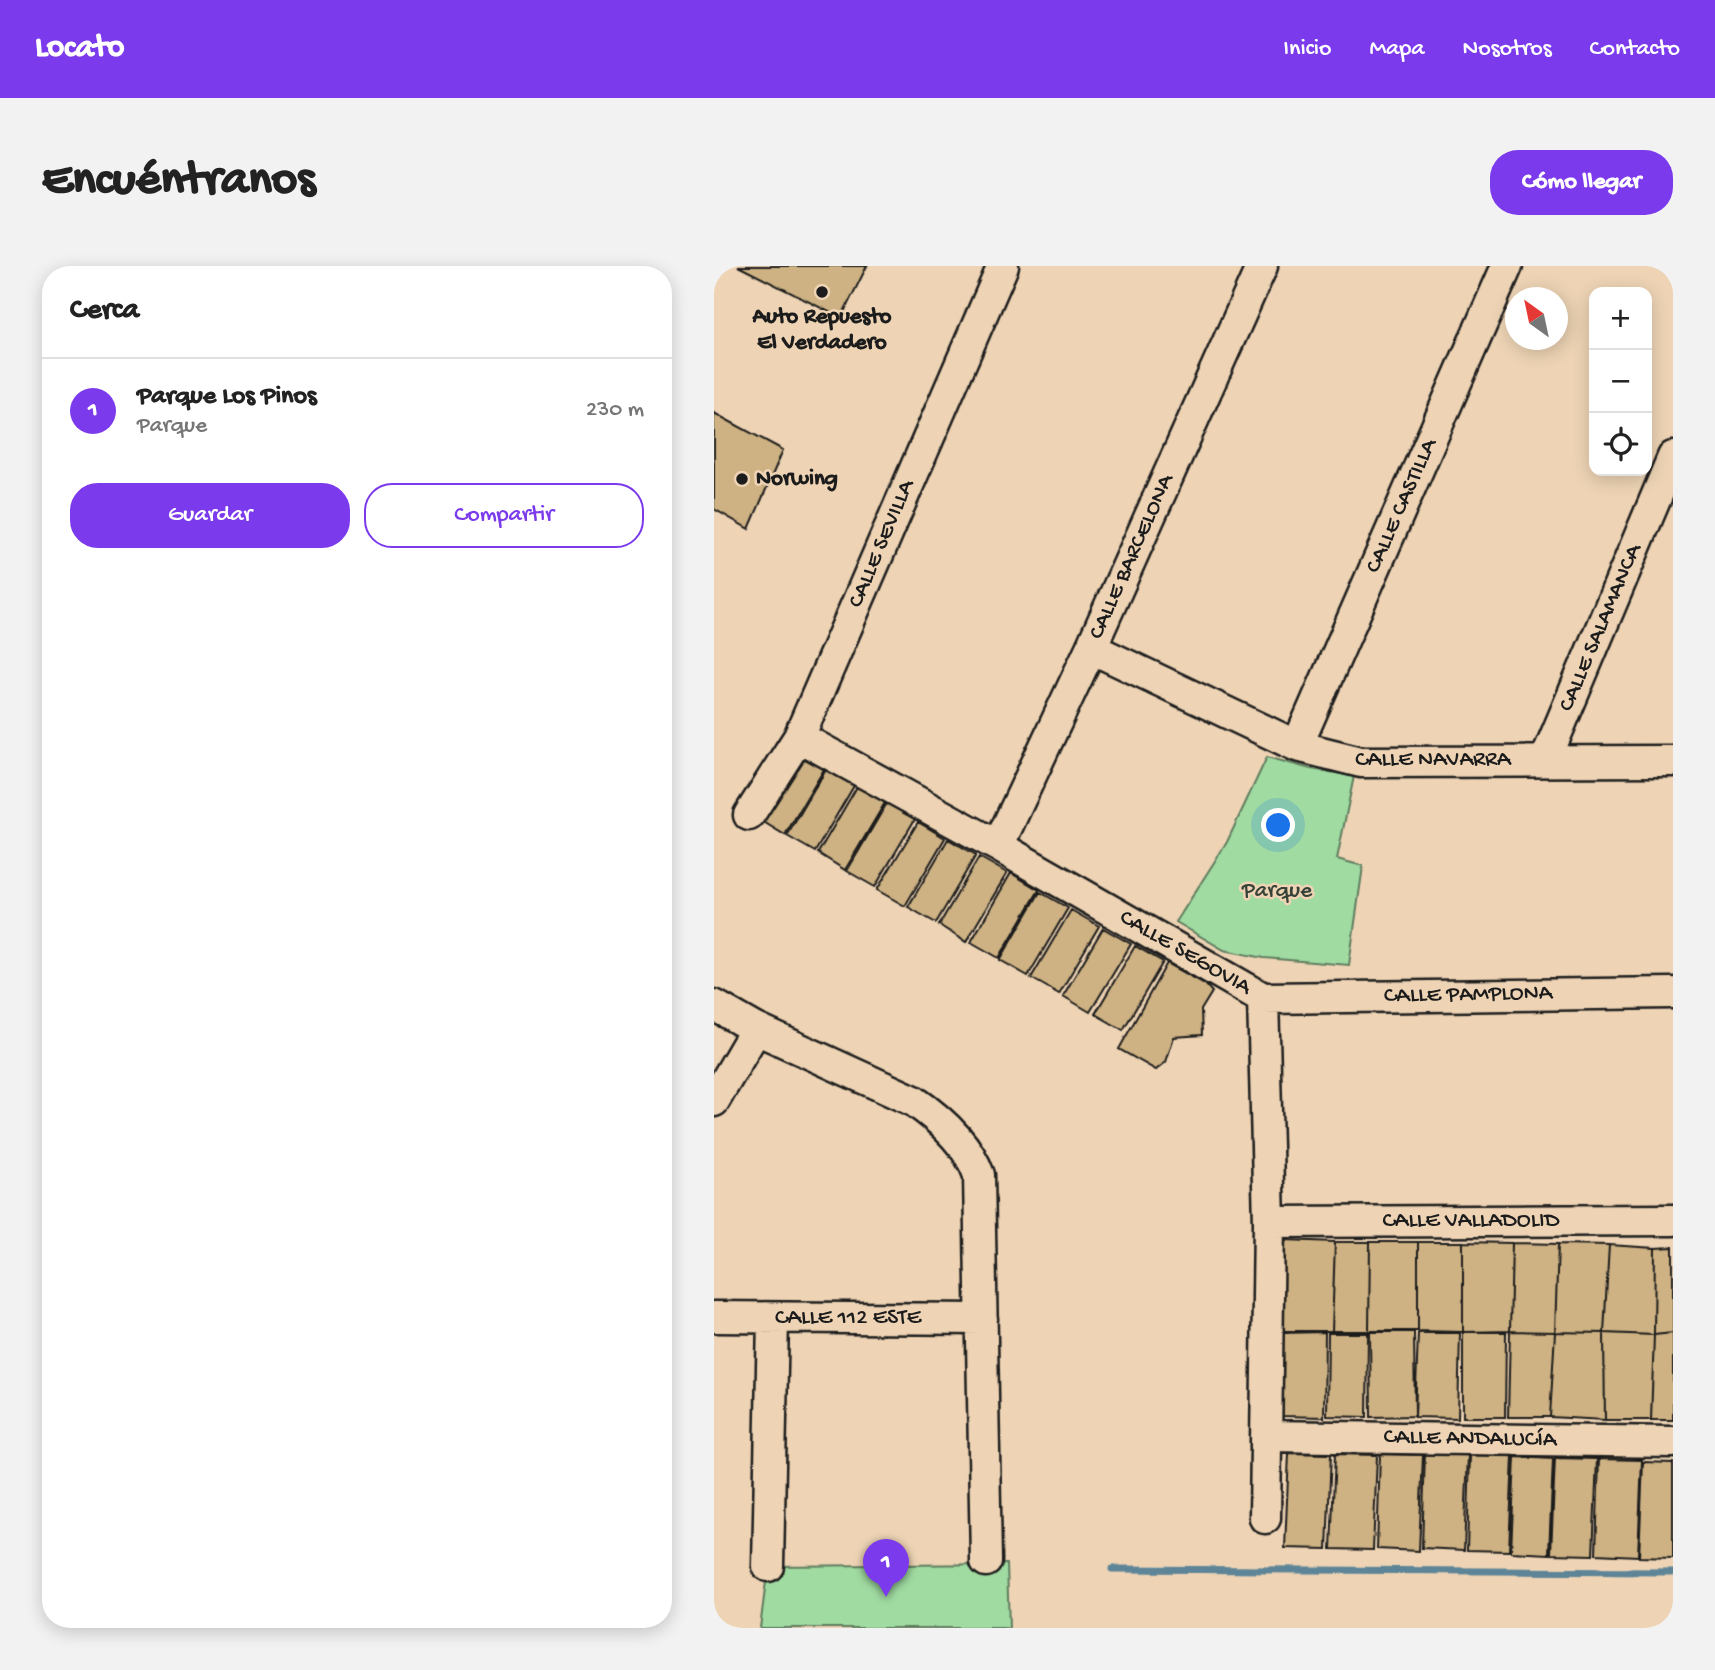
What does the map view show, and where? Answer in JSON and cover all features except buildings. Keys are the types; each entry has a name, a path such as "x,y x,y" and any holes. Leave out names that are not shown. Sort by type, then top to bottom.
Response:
{"street":[{"name":"CALLE SEVILLA","path":"749,815 799,737 1003,266"},
{"name":"CALLE BARCELONA","path":"998,846 1091,648 1262,266"},
{"name":"CALLE CASTILLA","path":"1297,746 1507,266"},
{"name":"CALLE SALAMANCA","path":"1545,761 1673,457"},
{"name":"CALLE NAVARRA","path":"1091,648 1297,746 1361,762 1673,761"},
{"name":"CALLE SEGOVIA","path":"799,737 998,846 1263,998 1269,1222 1265,1518"},
{"name":"CALLE PAMPLONA","path":"1263,998 1673,993"},
{"path":"714,1005 756,1029 914,1101 931,1113 970,1154 979,1175 986,1561"},
{"path":"714,1101 756,1029"},
{"name":"CALLE VALLADOLID","path":"1269,1222 1673,1220"},
{"name":"CALLE 112 ESTE","path":"714,1317 982,1319"},
{"path":"768,1566 773,1318"},
{"name":"CALLE ANDALUCÍA","path":"1266,1436 1673,1442"}],"green space":[{"name":"Parque","path":"1267,757 1311,769 1354,776 1337,859 1363,866 1349,965 1264,958 1224,950 1176,922 1227,842"},
{"path":"1007,1564 1009,1628 760,1628 768,1566"}],"waterway":[{"path":"1112,1569 1673,1572"}],"place":[{"name":"Auto Repuesto El Verdadero","path":"822,292"},
{"name":"Norwing","path":"742,479"},
{"name":"Parque Los Pinos","path":"886,1597"}]}
